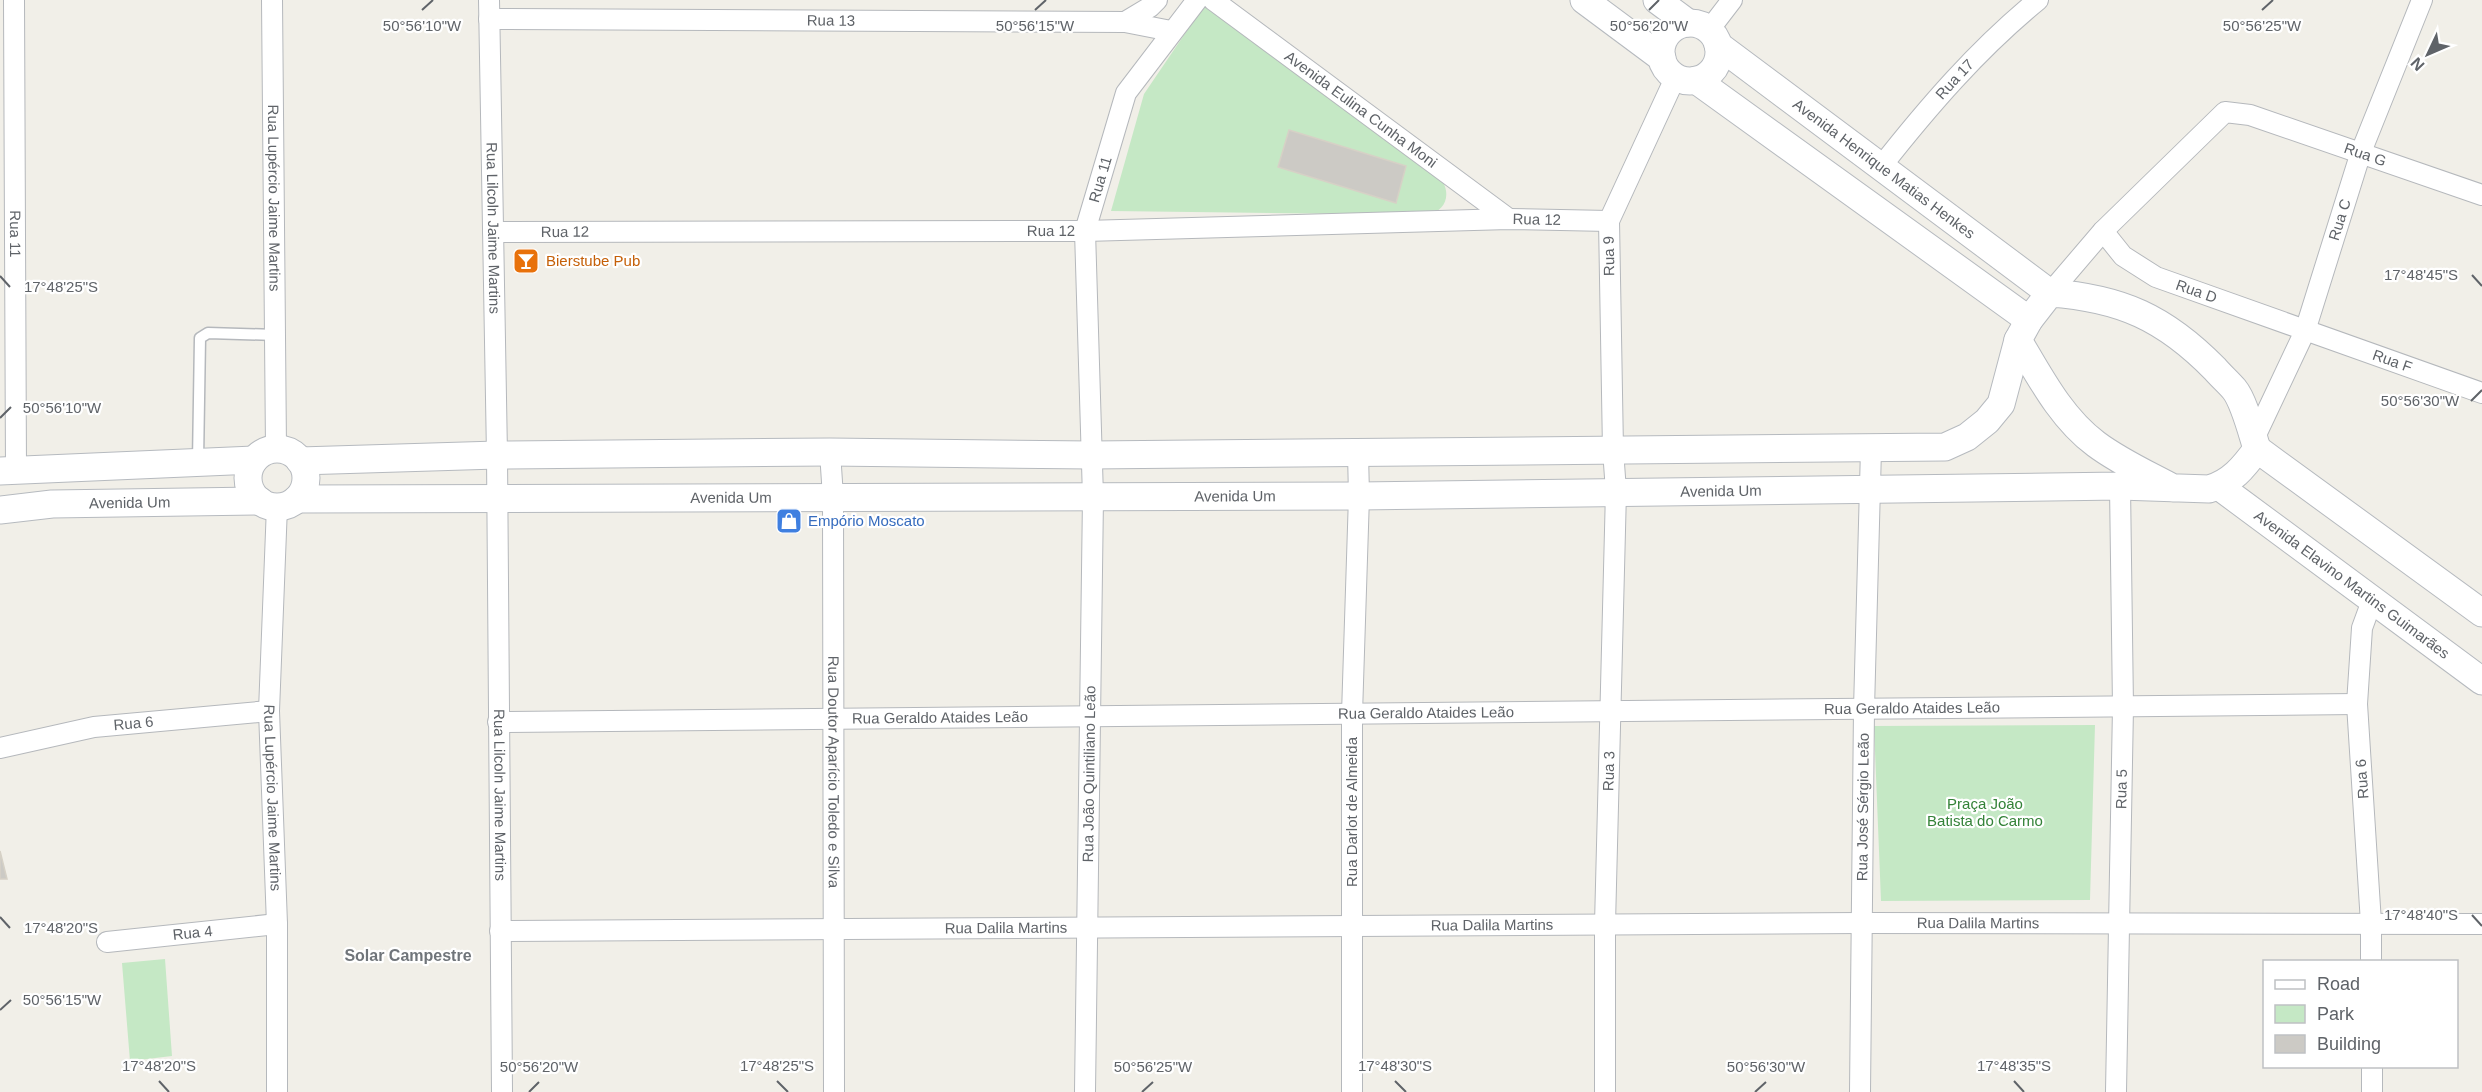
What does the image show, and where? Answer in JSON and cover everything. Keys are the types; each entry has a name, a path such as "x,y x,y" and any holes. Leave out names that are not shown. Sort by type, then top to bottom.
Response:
{"street":[{"name":"Rua 11","path":"8,470 14,0"},
{"name":"Rua Lupércio Jaime Martins","path":"265,455 276,397 272,0"},
{"path":"1125,22 1150,7 1157,0"},
{"name":"Rua 11","path":"1091,455 1085,231 1126,93 1197,0"},
{"name":"Avenida Eulina Cunha Moni","path":"1213,0 1509,219"},
{"path":"1584,0 2024,330 2054,399 2095,443 2132,467 2173,488"},
{"name":"Avenida Henrique Matias Henkes","path":"1657,0 1705,33 1880,168 2050,293"},
{"path":"1705,33 1732,0"},
{"name":"Rua 17","path":"1880,168 1934,100 2012,21 2038,0"},
{"name":"Rua C","path":"2256,444 2305,331 2361,152 2422,0"},
{"name":"Rua 13","path":"489,9 1125,22 1172,31"},
{"name":"Rua Lilcoln Jaime Martins","path":"489,9 497,455 502,1092"},
{"path":"1676,27 1705,33 1719,56 1715,66 1707,75 1678,71 1663,42 1668,33 1676,27"},
{"name":"Rua 9","path":"1613,450 1609,221 1678,71"},
{"name":"Rua G","path":"2103,231 2225,112 2250,115 2482,195"},
{"name":"Rua 12","path":"493,232 1085,231 1509,219 1609,221"},
{"path":"300,461 497,455 830,452 1091,455 1945,447 1966,437 1987,421 2001,404 2024,330 2050,293 2103,231"},
{"name":"Rua D","path":"2103,231 2123,256 2156,277 2305,331"},
{"path":"2050,293 2082,295 2128,307 2183,338 2235,390 2256,444 2482,613"},
{"name":"Rua F","path":"2305,331 2482,393"},
{"path":"2220,487 2232,478 2256,444"},
{"name":"Rua José Sérgio Leão","path":"1860,1092 1864,709 1870,449"},
{"name":"Rua 3","path":"1605,1092 1605,924 1616,491 1613,450"},
{"name":"Rua Doutor Aparício Toledo e Silva","path":"830,452 833,497 834,1092"},
{"path":"8,470 198,461 265,455 292,453 300,461 305,471 306,482 278,502 252,492 248,480 249,468 265,455"},
{"name":"Rua Darlot de Almeida","path":"1352,1092 1352,714 1359,496 1358,453"},
{"name":"Rua João Quintiliano Leão","path":"1085,1092 1093,497 1091,455"},
{"name":"Avenida Um","path":"0,510 52,504 497,498 1359,496 1616,491 2120,486 2209,489 2220,487"},
{"name":"Rua 5","path":"2116,1092 2123,707 2120,486"},
{"name":"Avenida Elavino Martins Guimarães","path":"2220,487 2373,598 2482,681"},
{"name":"Rua Lupércio Jaime Martins","path":"277,1092 277,924 269,711 278,502"},
{"name":"Rua 6","path":"2371,960 2371,923 2357,704 2362,628 2373,598"},
{"name":"Rua Geraldo Ataides Leão","path":"498,722 2357,704"},
{"name":"Rua 6","path":"0,748 94,727 269,711"},
{"name":"Rua Dalila Martins","path":"500,931 1861,923 2482,924"},
{"name":"Rua 4","path":"107,942 277,924"},
{"path":"2372,1068 2372,1092"}],"lane":[{"path":"198,461 200,338 208,333 276,335"}],"green space":[{"path":"1205,4 1443,182 1446,198 1442,207 1427,215 1111,211 1144,94"},
{"name":"Praça João Batista do Carmo","path":"2095,725 2090,900 1881,901 1874,726"},
{"path":"165,959 172,1056 130,1061 122,963"}],"building":[{"path":"1289,130 1406,166 1396,203 1278,167"},
{"path":"0,851 7,879 0,879"}],"place":[{"name":"Bierstube Pub","path":"526,261"},
{"name":"Empório Moscato","path":"789,521"}],"district":[{"name":"Solar Campestre","path":"408,955"}]}
